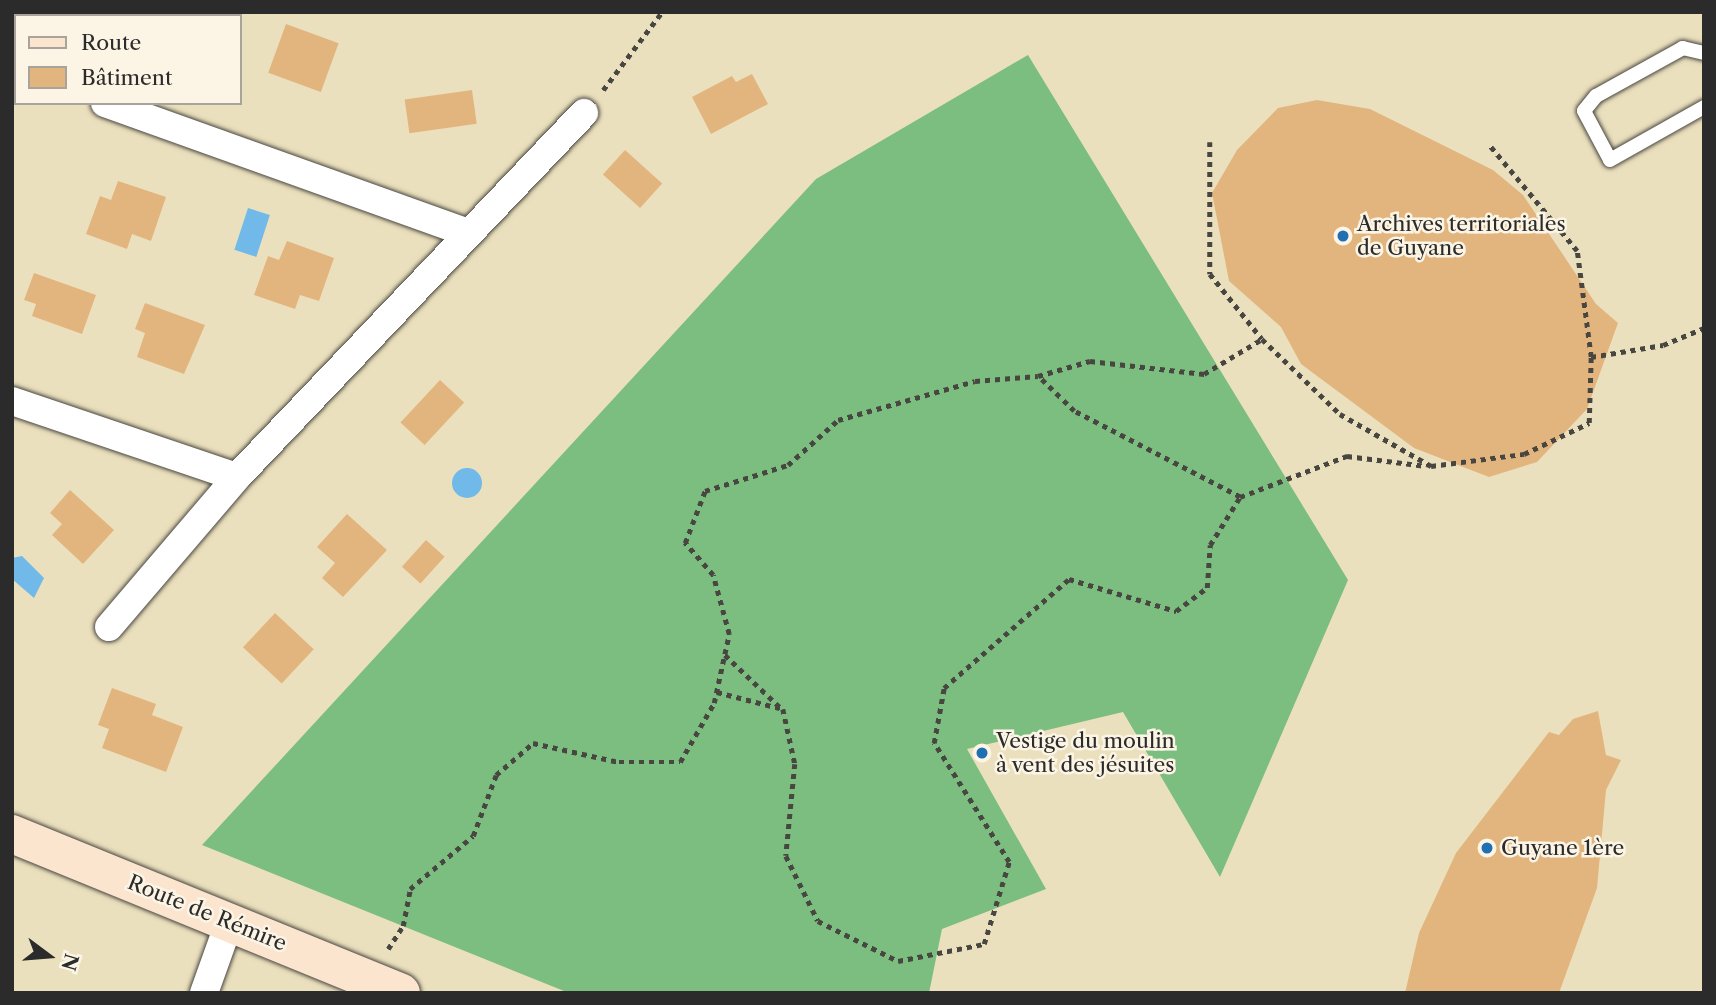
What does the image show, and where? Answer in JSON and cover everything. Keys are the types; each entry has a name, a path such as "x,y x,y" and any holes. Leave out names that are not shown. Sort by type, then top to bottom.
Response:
{"main road":[{"name":"Route de Rémire","path":"12,834 384,986"}],"street":[{"path":"111,105 465,232"},
{"path":"109,627 237,477 465,232 584,113"},
{"path":"12,401 237,477"},
{"path":"204,993 229,923"}],"lane":[{"path":"1704,53 1683,48 1596,96 1584,111 1610,160 1704,107"}],"path":[{"path":"584,113 663,12"},
{"path":"1210,142 1210,274 1262,339 1340,414 1431,466"},
{"path":"724,654 783,709 795,764 786,856 818,921 898,961 984,944 1009,862 934,743 944,688 1069,579 1176,611 1207,588 1210,545 1240,497 1347,456 1431,466 1524,454 1589,423 1591,357 1577,251 1489,145"},
{"path":"1591,357 1663,345 1704,328"},
{"path":"384,986 403,926 410,889 473,836 496,775 533,743 619,762 680,762 717,692 729,634 713,575 685,543 705,491 788,465 838,419 975,381 1038,376 1090,361 1204,374 1262,339"},
{"path":"1038,376 1074,411 1240,497"},
{"path":"717,692 783,709"}],"green space":[{"path":"1028,55 1348,580 1220,877 1123,712 967,749 1046,889 942,929 929,993 569,993 202,845 816,179"}],"water":[{"path":"248,208 270,215 256,257 234,250"},
{"path":"467,468 478,472 482,483 478,494 467,498 456,494 452,483 456,472"},
{"path":"22,556 44,578 34,598 12,579 12,558"}],"building":[{"path":"286,24 339,43 321,92 268,73"},
{"path":"752,74 768,104 711,134 692,97 732,76 736,82"},
{"path":"472,90 477,124 409,133 405,99"},
{"path":"1317,100 1370,109 1493,170 1523,195 1596,304 1618,323 1587,409 1537,462 1489,477 1414,448 1301,364 1281,327 1229,281 1212,193 1237,150 1278,108"},
{"path":"625,150 662,183 640,208 603,175"},
{"path":"118,181 166,197 151,241 132,234 127,249 86,234 100,196 111,200"},
{"path":"287,241 334,258 319,301 300,295 295,309 254,295 268,256 279,260"},
{"path":"34,273 96,295 82,334 32,316 36,304 24,300"},
{"path":"145,303 205,325 184,374 137,357 145,333 135,329"},
{"path":"440,380 464,403 425,445 400,422"},
{"path":"70,490 114,530 83,564 52,535 62,524 50,513"},
{"path":"347,514 387,550 343,597 322,578 335,563 317,547"},
{"path":"426,540 445,557 420,583 402,567"},
{"path":"275,613 314,649 282,684 243,647"},
{"path":"112,688 156,704 152,715 183,727 166,772 102,748 109,729 98,725"},
{"name":"Guyane 1ère","path":"1598,711 1606,755 1621,760 1606,790 1597,888 1559,993 1405,993 1419,933 1456,853 1549,732 1559,735 1573,719"}],"place":[{"name":"Archives territoriales de Guyane","path":"1343,236"},
{"name":"Vestige du moulin à vent des jésuites","path":"982,753"},
{"name":"Guyane 1ère","path":"1487,848"}]}
